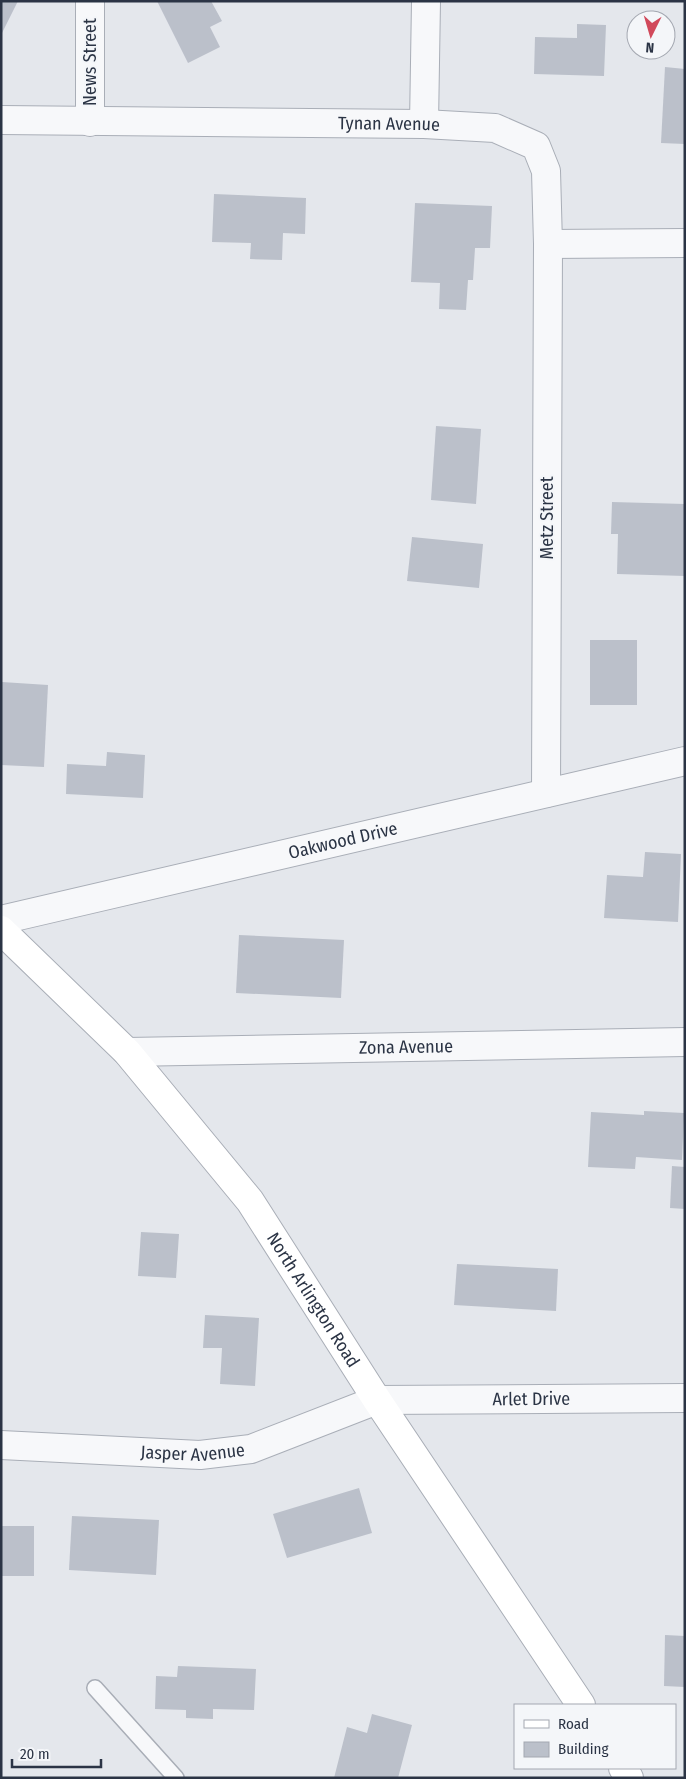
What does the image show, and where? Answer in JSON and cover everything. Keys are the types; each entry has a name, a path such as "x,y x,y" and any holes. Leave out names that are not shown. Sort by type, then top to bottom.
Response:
{"main road":[{"name":"North Arlington Road","path":"1,930 127,1052 250,1201 377,1400 580,1704"}],"street":[{"name":"News Street","path":"90,1 90,122"},
{"path":"424,124 426,1"},
{"name":"Tynan Avenue","path":"1,120 424,124 495,128 536,146 546,171 548,244"},
{"path":"548,244 685,243"},
{"name":"Metz Street","path":"546,793 548,244"},
{"name":"Oakwood Drive","path":"1,920 685,761"},
{"name":"Zona Avenue","path":"127,1052 685,1042"},
{"name":"Arlet Drive","path":"377,1400 685,1398"},
{"name":"Jasper Avenue","path":"1,1444 200,1455 251,1448 377,1400"}],"lane":[{"path":"95,1688 176,1778"}],"building":[{"path":"1,1 18,1 1,35"},
{"path":"157,1 211,1 222,21 210,27 220,47 188,63"},
{"path":"577,24 606,25 604,76 534,74 535,37 577,38"},
{"path":"665,67 685,69 685,144 661,143"},
{"path":"214,194 306,198 305,234 283,233 282,260 250,259 251,243 212,242"},
{"path":"415,203 492,206 490,248 475,248 473,280 468,280 466,310 439,309 440,283 411,282"},
{"path":"436,426 481,429 476,504 431,500"},
{"path":"612,502 685,504 685,576 617,574 618,534 611,534"},
{"path":"412,537 483,544 479,588 407,581"},
{"path":"590,640 637,640 637,705 590,705"},
{"path":"2,682 48,685 44,767 1,765"},
{"path":"107,752 145,755 143,798 66,794 67,764 106,766"},
{"path":"645,852 681,854 678,922 604,918 607,875 643,877"},
{"path":"239,935 344,940 341,998 236,993"},
{"path":"644,1111 684,1113 682,1160 636,1157 635,1169 588,1167 591,1112 644,1115"},
{"path":"672,1166 685,1167 685,1209 670,1208"},
{"path":"141,1232 179,1234 176,1278 138,1276"},
{"path":"457,1264 558,1269 556,1311 454,1305"},
{"path":"205,1315 259,1318 255,1386 220,1384 222,1348 203,1348"},
{"path":"359,1488 372,1533 287,1558 273,1514"},
{"path":"72,1516 159,1520 156,1575 69,1570"},
{"path":"1,1526 34,1526 34,1576 1,1576"},
{"path":"665,1635 685,1636 685,1687 664,1686"},
{"path":"178,1666 256,1669 254,1710 213,1709 213,1719 186,1718 186,1710 155,1709 156,1676 177,1677"},
{"path":"372,1714 412,1725 398,1778 334,1778 347,1727 367,1733"}]}
